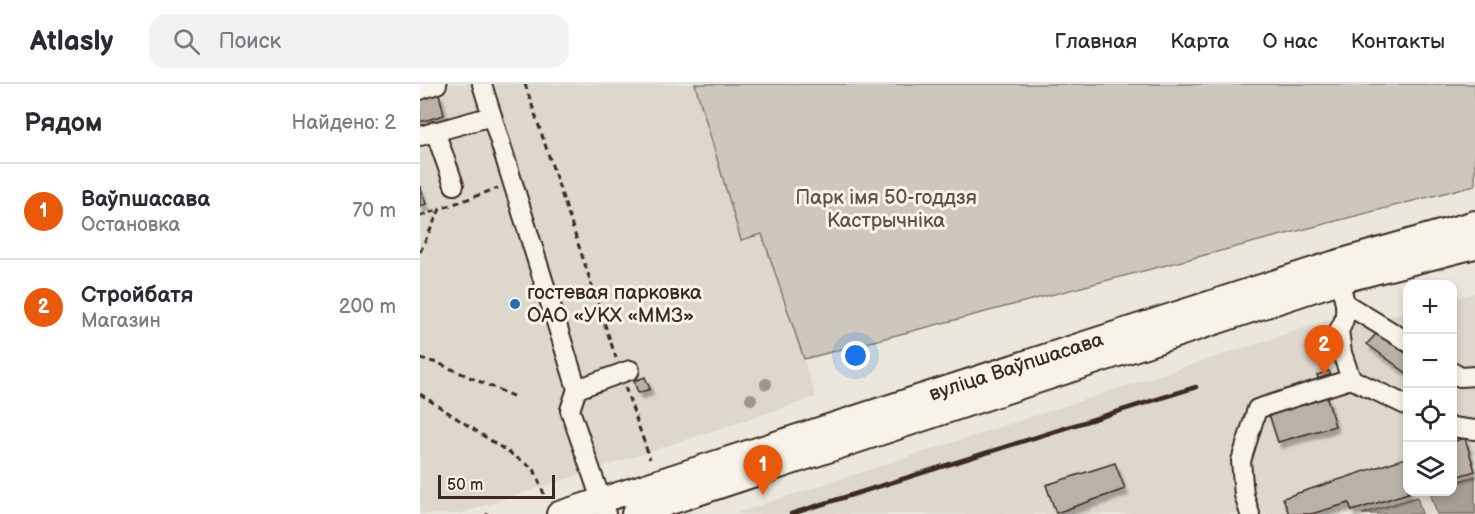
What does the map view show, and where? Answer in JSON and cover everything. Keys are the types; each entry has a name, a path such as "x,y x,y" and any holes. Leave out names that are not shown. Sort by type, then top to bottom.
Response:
{"main road":[{"name":"вуліца Ваўпшасава","path":"634,514 1339,283 1475,223"},
{"name":"вуліца Ваўпшасава","path":"559,514 603,507 1339,283 1475,246"}],"lane":[{"path":"420,90 437,84"},
{"path":"482,84 577,389 570,410 603,507"},
{"path":"454,185 428,133 492,116"},
{"path":"1339,283 1403,339"},
{"path":"1339,283 1345,322 1339,330 1342,353 1351,379"},
{"path":"577,389 620,375"},
{"path":"1457,375 1475,376"},
{"path":"1250,514 1244,495 1240,462 1257,409 1351,379 1403,404"},
{"path":"1457,428 1475,430"}],"path":[{"path":"525,84 620,375 650,459"},
{"path":"420,216 513,183"},
{"path":"420,252 440,209"},
{"path":"420,359 438,363 517,398"},
{"path":"420,394 534,469 544,494"}],"shaded area":[{"path":"420,84 695,84 742,239 762,233 816,397 459,514 420,514"},
{"path":"1475,293 1475,514 733,514 1326,321 1360,323 1403,312 1403,496 1457,496 1457,298"},
{"path":"1475,476 1475,514 1437,514 1431,496 1457,496 1457,482"},
{"path":"1417,497 1422,514 1362,514"}],"green space":[{"name":"Парк імя 50-годдзя Кастрычніка","path":"695,84 1475,84 1475,185 804,359 762,234 741,240"}],"building":[{"path":"439,93 444,115 420,122 420,100"},
{"path":"420,186 426,204 420,206"},
{"path":"1327,328 1335,351 1323,355 1315,332"},
{"path":"1377,333 1403,351 1403,370 1367,344"},
{"path":"1329,371 1333,381 1320,385 1317,375"},
{"path":"645,377 650,389 638,393 634,381"},
{"path":"1326,394 1335,426 1278,442 1268,411"},
{"path":"1465,438 1475,471 1457,476 1457,442"},
{"path":"1403,459 1403,495 1352,511 1349,503 1311,514 1289,514 1283,498"},
{"path":"1115,463 1125,489 1056,513 1046,485"}],"railway":[{"path":"791,514 1196,387"}],"place":[{"name":"гостевая парковка ОАО «УКХ «ММЗ»","path":"515,304"},
{"name":"Стройбатя","path":"1324,375"},
{"name":"Ваўпшасава","path":"763,495"}]}
